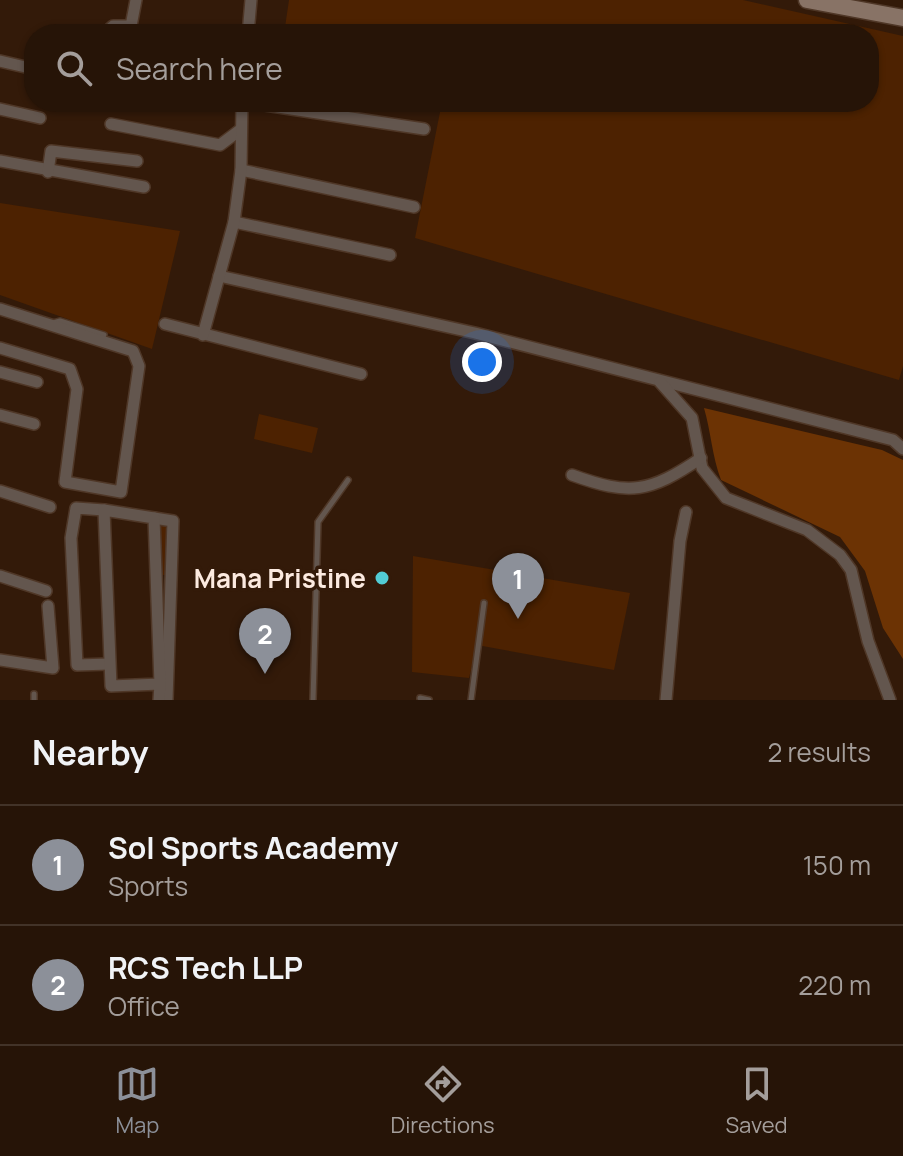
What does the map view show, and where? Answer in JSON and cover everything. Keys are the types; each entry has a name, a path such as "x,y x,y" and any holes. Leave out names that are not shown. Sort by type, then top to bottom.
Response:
{"main road":[{"path":"807,0 903,18"}],"street":[{"path":"131,24 136,0"},
{"path":"249,24 251,0"},
{"path":"0,61 24,67"},
{"path":"0,109 40,118"},
{"path":"203,335 234,222 241,170 243,112"},
{"path":"311,112 424,129"},
{"path":"111,124 220,145 240,130"},
{"path":"48,172 51,151 137,161"},
{"path":"0,161 144,187"},
{"path":"241,170 414,207"},
{"path":"234,222 390,255"},
{"path":"219,276 373,310 893,440 903,449"},
{"path":"0,309 133,351 137,358 121,492 65,482 77,389 70,369 0,348"},
{"path":"165,324 361,374"},
{"path":"0,372 37,382"},
{"path":"659,382 692,418 701,458 711,483 726,498 807,530 840,555 855,577 868,641 890,700"},
{"path":"0,415 34,424"},
{"path":"572,475 608,488 628,491 676,474 701,458"},
{"path":"0,491 50,507"},
{"path":"109,664 77,665 71,538 76,508 173,521 162,694"},
{"path":"104,510 111,686 162,694"},
{"path":"666,700 686,512"},
{"path":"154,518 162,694"},
{"path":"0,576 46,591"},
{"path":"0,660 53,668 48,606"}],"lane":[{"path":"48,324 60,321 104,335"},
{"path":"313,700 318,522 348,480"},
{"path":"471,700 484,603"},
{"path":"420,698 429,700"}],"shaded area":[{"path":"289,0 743,0 850,24 285,24"},
{"path":"879,31 903,36 903,366 899,380 415,238 440,112 879,112"},
{"path":"0,203 180,231 152,349 0,295"},
{"path":"704,408 882,450 903,460 903,659 883,628 865,571 840,537 721,480"},
{"path":"259,414 318,428 312,453 254,439"},
{"path":"156,524 169,525 168,575 158,575"},
{"path":"413,556 630,593 614,670 477,645 469,678 412,672"}],"place":[{"name":"Mana Pristine","path":"382,578"},
{"name":"Sol Sports Academy","path":"518,619"},
{"name":"RCS Tech LLP","path":"265,674"}]}
